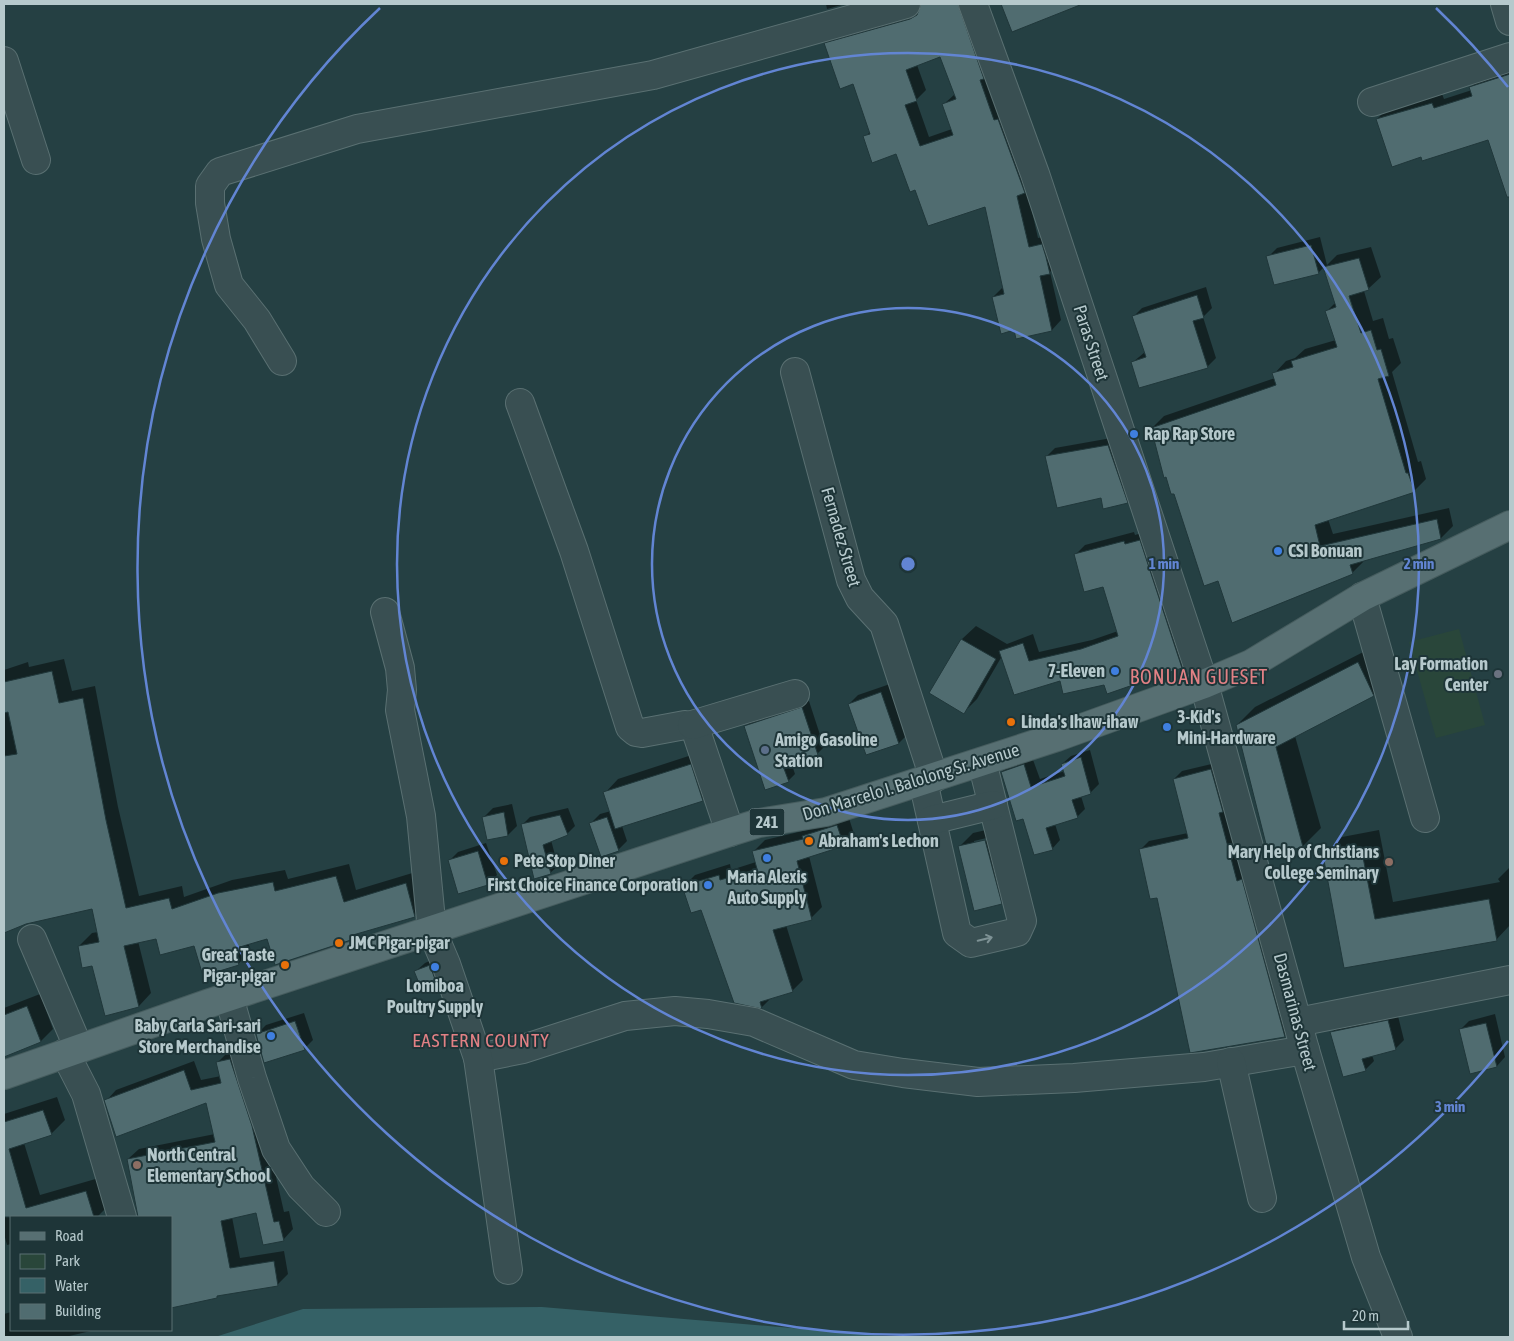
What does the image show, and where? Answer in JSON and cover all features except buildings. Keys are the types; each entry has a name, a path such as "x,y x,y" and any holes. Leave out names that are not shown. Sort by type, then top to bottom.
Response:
{"main road":[{"name":"Don Marcelo I. Balolong Sr. Avenue","path":"4,1075 229,997 730,832 759,823 826,812 929,780 1204,684 1251,664 1362,597 1510,525"}],"street":[{"path":"282,360 257,320 229,285 216,239 210,203 210,186 220,172 356,129 653,75 906,4"},
{"name":"Paras Street","path":"973,4 1035,174 1204,684"},
{"path":"1505,4 1510,21"},
{"path":"1372,102 1510,57"},
{"path":"4,61 36,160"},
{"name":"Fernadez Street","path":"795,372 851,580 856,592 884,624 929,780 932,820 957,933 971,942 1017,932 1021,927 1022,921 993,805"},
{"path":"520,402 574,551 630,727 636,732 642,733 664,728 692,726 795,694"},
{"path":"1362,597 1425,818"},
{"path":"385,612 400,668 402,690 400,710 421,816 432,931 446,964 478,1058 508,1270"},
{"name":"Dasmarinas Street","path":"1204,684 1305,1050 1366,1257 1398,1337"},
{"path":"692,726 695,728 730,832"},
{"path":"932,820 993,805 982,762"},
{"path":"32,939 86,1094 122,1216"},
{"path":"1298,1022 1510,980"},
{"path":"229,997 252,1078 276,1149 301,1187 326,1212"},
{"path":"478,1058 523,1049 625,1016 675,1011 708,1014 754,1022 854,1065 978,1082 1074,1078 1231,1062 1305,1050"},
{"path":"1231,1062 1262,1198"}],"green space":[{"path":"1459,629 1485,725 1436,738 1409,642"}],"water":[{"path":"542,1307 899,1337 215,1337 303,1309"}],"place":[{"name":"Rap Rap Store","path":"1134,434"},
{"name":"CSI Bonuan","path":"1278,551"},
{"name":"7-Eleven","path":"1115,671"},
{"name":"Lay Formation Center","path":"1498,674"},
{"name":"Linda's Ihaw-ihaw","path":"1011,722"},
{"name":"3-Kid's Mini-Hardware","path":"1167,727"},
{"name":"Amigo Gasoline Station","path":"765,750"},
{"name":"Abraham's Lechon","path":"809,841"},
{"name":"Maria Alexis Auto Supply","path":"767,858"},
{"name":"Pete Stop Diner","path":"504,861"},
{"name":"Mary Help of Christians College Seminary","path":"1389,862"},
{"name":"First Choice Finance Corporation","path":"708,885"},
{"name":"JMC Pigar-pigar","path":"339,943"},
{"name":"Great Taste Pigar-pigar","path":"285,965"},
{"name":"Lomiboa Poultry Supply","path":"435,967"},
{"name":"Baby Carla Sari-sari Store Merchandise","path":"271,1036"},
{"name":"North Central Elementary School","path":"137,1165"}],"district":[{"name":"BONUAN GUESET","path":"1199,677"},
{"name":"EASTERN COUNTY","path":"481,1040"}]}
